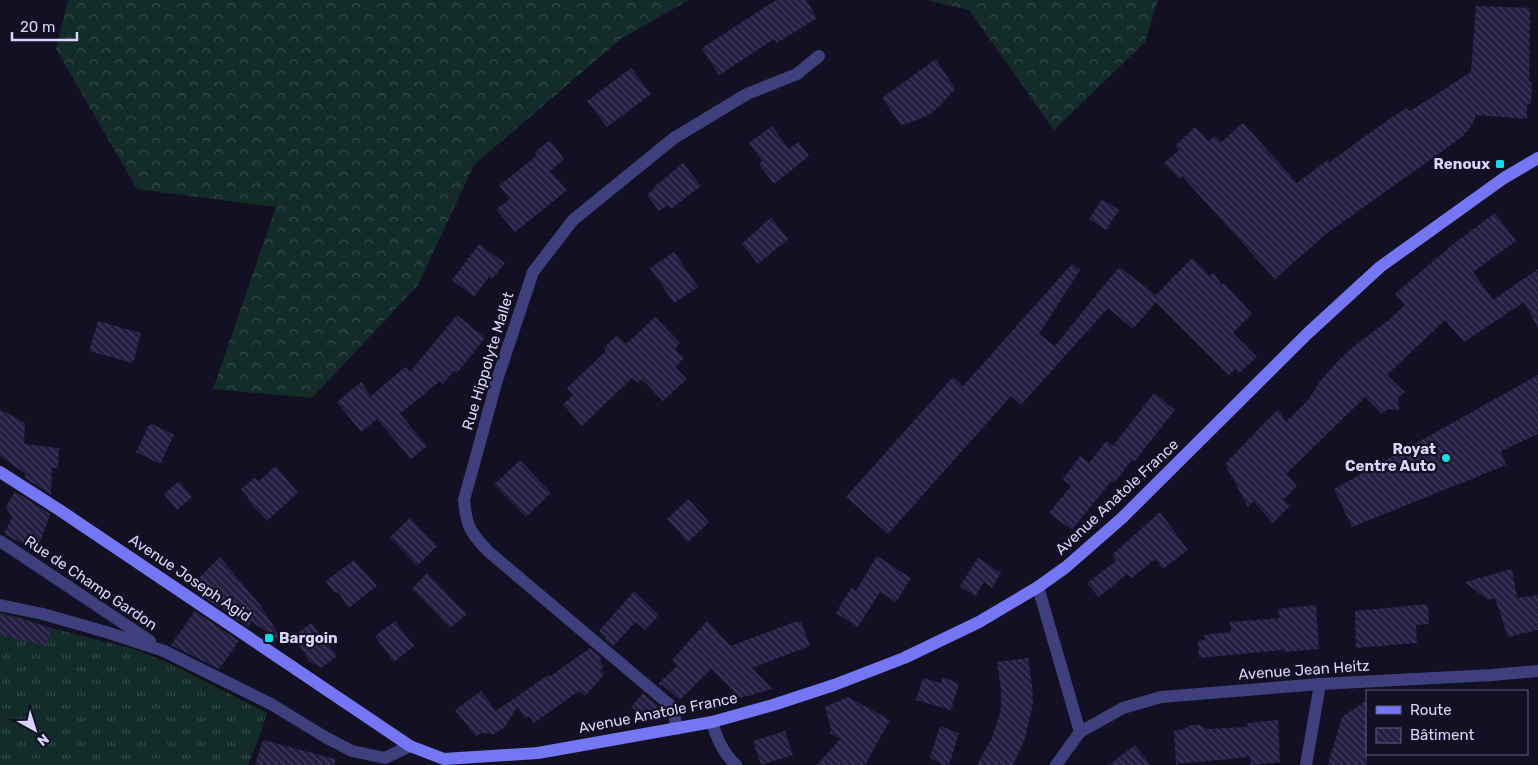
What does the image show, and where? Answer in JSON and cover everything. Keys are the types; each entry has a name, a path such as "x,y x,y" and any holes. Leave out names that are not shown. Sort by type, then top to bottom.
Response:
{"main road":[{"name":"Avenue Anatole France","path":"410,746 445,762 538,753 712,722 834,685 904,658 979,622 1038,587 1066,567 1122,518 1307,334 1380,267 1504,178 1538,158"},
{"name":"Avenue Joseph Agid","path":"0,472 410,746"}],"street":[{"name":"Rue Hippolyte Mallet","path":"677,728 670,704 489,552 475,538 466,520 464,500 497,380 533,272 573,220 674,138 747,94 797,74 819,56"},
{"name":"Rue de Champ Gardon","path":"0,541 164,651"},
{"path":"1038,587 1080,732"},
{"path":"0,606 43,614 164,651 270,704 352,752 385,758 410,746"},
{"name":"Avenue Jean Heitz","path":"1056,765 1080,732 1123,708 1161,697 1320,684 1538,671"},
{"path":"1306,765 1320,684"},
{"path":"712,722 718,741 728,758 736,765"}],"green space":[{"path":"68,0 689,0 622,38 474,165 418,285 312,398 213,389 276,207 137,189 56,49"},
{"path":"926,0 1158,0 1145,42 1054,130 969,10"},
{"path":"0,612 55,629 134,649 171,664 267,713 248,765 0,765"}],"building":[{"path":"776,0 806,0 817,18 777,43 774,39 719,75 702,48"},
{"path":"1476,6 1530,8 1529,82 1532,82 1531,104 1527,104 1527,119 1476,115 1472,125 1462,137 1326,234 1275,279 1182,176 1179,179 1164,163 1179,150 1175,146 1195,127 1209,141 1215,136 1221,142 1243,123 1297,183 1328,160 1329,163 1406,108 1410,111 1471,72"},
{"path":"936,59 955,89 930,114 901,125 882,98"},
{"path":"631,68 651,94 607,127 587,101"},
{"path":"772,126 789,149 798,142 809,156 774,184 759,164 762,161 749,143"},
{"path":"550,140 564,159 550,171 567,190 515,232 496,209 510,199 499,186 537,155 535,152"},
{"path":"683,163 701,186 671,209 668,205 659,211 647,195"},
{"path":"1102,199 1119,210 1106,230 1089,219"},
{"path":"1495,213 1516,241 1473,272 1493,300 1538,269 1538,328 1524,302 1464,342 1445,320 1387,375 1405,392 1398,398 1399,410 1387,409 1382,414 1365,397 1286,474 1297,486 1283,500 1290,506 1273,523 1253,501 1248,507 1225,464 1278,409 1286,422 1309,399 1321,380 1338,361 1405,305 1395,294 1452,245"},
{"path":"771,217 788,239 758,264 742,244"},
{"path":"479,244 505,263 492,279 489,277 474,297 452,280"},
{"path":"674,252 698,287 674,303 650,268"},
{"path":"1192,258 1210,276 1213,273 1222,285 1224,283 1252,314 1233,333 1257,357 1239,373 1235,369 1229,375 1156,302 1133,329 1108,308 1021,405 1011,396 888,534 846,497 953,377 963,386 1072,264 1080,270 1039,334 1055,346 1119,267 1156,295"},
{"path":"457,315 485,338 457,373 454,371 443,384 440,381 400,414 427,446 411,459 377,419 361,432 337,402 361,382 371,396 405,367 410,372"},
{"path":"655,317 680,343 675,349 684,358 675,367 687,379 663,401 642,379 638,383 632,378 582,426 563,404 573,395 567,388 606,351 604,348 617,335 626,344"},
{"path":"98,321 141,333 133,363 89,351"},
{"name":"Royat Centre Auto","path":"1538,375 1538,434 1501,451 1506,465 1352,527 1334,489"},
{"path":"1154,393 1175,410 1134,462 1132,460 1115,482 1112,480 1072,530 1049,513 1071,486 1063,479 1080,456 1089,463 1106,441 1113,446"},
{"path":"0,409 25,423 24,444 59,448 58,468 52,468 51,495 24,477 26,474 0,456"},
{"path":"150,423 174,435 160,464 136,452"},
{"path":"520,460 551,493 526,517 494,485"},
{"path":"276,466 298,493 267,521 247,499 248,497 241,489 254,478 259,481"},
{"path":"179,481 192,497 177,510 164,494"},
{"path":"15,491 50,514 37,551 4,534 12,517 6,507"},
{"path":"688,499 709,522 688,542 667,519"},
{"path":"1160,512 1188,550 1163,569 1155,559 1132,578 1127,574 1099,597 1087,583 1116,561 1112,555"},
{"path":"410,518 437,546 417,566 390,537"},
{"path":"877,556 911,578 896,602 880,592 858,627 836,613 851,588 856,591"},
{"path":"220,557 260,605 285,644 252,622 248,627 205,598 209,593 194,583"},
{"path":"978,558 1001,573 992,588 984,582 975,596 960,586"},
{"path":"354,560 377,586 349,608 338,592 335,593 326,581"},
{"path":"1512,569 1517,598 1538,595 1538,630 1508,637 1495,598 1488,600 1465,582"},
{"path":"427,573 467,614 450,628 412,589"},
{"path":"634,591 659,615 645,630 636,622 613,646 604,639 606,637 599,631"},
{"path":"1428,604 1429,624 1416,625 1417,643 1356,648 1355,611"},
{"path":"1316,605 1319,649 1283,652 1283,650 1199,658 1198,641 1205,640 1204,635 1231,632 1230,622 1280,618 1278,609"},
{"path":"195,611 239,641 219,669 171,645"},
{"path":"0,615 27,620 51,628 47,646 0,635"},
{"path":"395,621 414,646 394,662 375,636"},
{"path":"707,621 731,646 794,622 801,622 810,646 752,668 772,689 740,698 711,669 680,700 661,684 661,687 658,684 677,666 672,660"},
{"path":"311,623 337,656 321,668 309,661 293,637"},
{"path":"590,648 602,658 599,660 604,666 600,670 605,674 585,696 579,691 534,723 529,716 525,718 517,707 505,727 495,734 481,733 476,737 455,710 481,691 496,711"},
{"path":"1028,658 1033,704 1025,738 1013,765 977,765 992,737 1001,707 1001,690 997,662"},
{"path":"943,677 959,684 951,710 916,700 923,678 941,683"},
{"path":"643,693 658,706 658,711 648,719 631,707"},
{"path":"848,697 890,720 865,765 817,765 840,739 830,733 831,730 825,707"},
{"path":"1366,701 1367,765 1328,765 1342,717"},
{"path":"1278,720 1280,762 1251,765 1250,757 1176,764 1174,731 1185,729 1192,725 1199,725 1207,729 1248,727 1247,723"},
{"path":"940,726 959,733 949,765 943,765 930,758"},
{"path":"785,731 793,755 761,765 753,741"},
{"path":"263,740 335,759 335,765 255,765"},
{"path":"1135,745 1150,765 1109,765"}],"place":[{"name":"Renoux","path":"1500,164"},
{"name":"Royat Centre Auto","path":"1446,458"},
{"name":"Bargoin","path":"269,638"}]}
